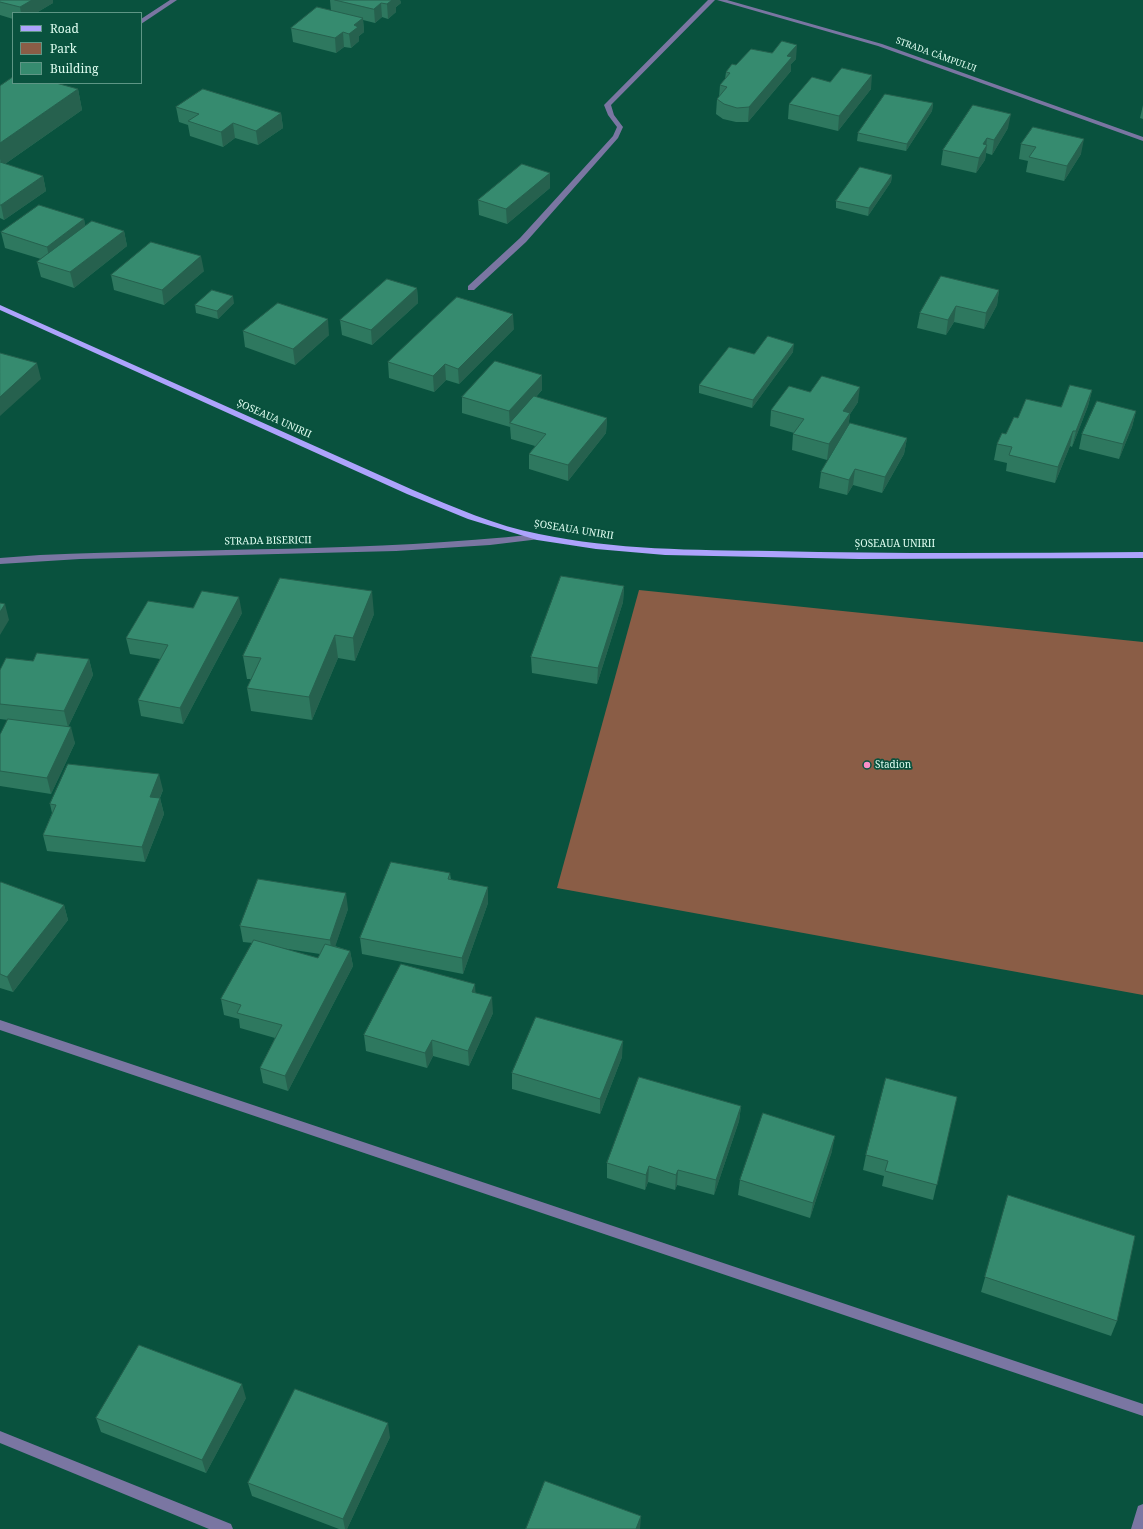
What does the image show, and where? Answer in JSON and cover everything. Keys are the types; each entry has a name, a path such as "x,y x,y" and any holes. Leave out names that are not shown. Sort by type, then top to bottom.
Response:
{"main road":[{"name":"ȘOSEAUA UNIRII","path":"0,307 410,492 471,517 537,537 596,546 714,553 859,556 1143,555"}],"street":[{"path":"142,21 174,0"},
{"path":"471,288 523,240 616,137 620,127 611,115 607,105 712,0"},
{"name":"STRADA CÂMPULUI","path":"720,0 880,45 1143,139"},
{"name":"STRADA BISERICII","path":"0,561 52,558 470,545 537,537"},
{"path":"0,1025 1143,1410"},
{"path":"0,1437 226,1529"},
{"path":"1138,1529 1143,1511"}],"green space":[{"name":"Stadion","path":"639,590 1143,642 1143,995 557,888"}],"building":[{"path":"0,0 32,0 20,7 0,2"},
{"path":"335,0 392,0 387,4 381,3 374,9"},
{"path":"317,7 363,18 354,25 358,27 349,34 343,32 335,38 291,28"},
{"path":"782,41 797,45 787,56 792,57 749,107 737,108 724,104 717,99 727,87 720,85 730,73 726,72 732,64 736,65 751,49 772,53"},
{"path":"842,68 872,75 839,116 789,104 812,77 830,82"},
{"path":"12,78 12,84 60,84 78,89 0,143 0,86"},
{"path":"203,89 281,113 256,131 233,123 221,132 188,121 199,114 176,107"},
{"path":"885,94 933,103 907,144 858,133"},
{"path":"973,105 1011,114 994,140 987,138 983,144 987,145 979,158 943,150"},
{"path":"1033,127 1084,139 1067,166 1029,157 1036,147 1021,144"},
{"path":"0,162 43,176 0,205"},
{"path":"522,164 550,173 506,209 478,200"},
{"path":"860,167 892,175 869,208 836,201"},
{"path":"39,205 84,219 47,247 1,232"},
{"path":"92,221 124,231 70,272 37,262"},
{"path":"151,242 201,256 162,290 111,275"},
{"path":"941,276 999,290 986,313 956,306 948,320 920,313"},
{"path":"387,279 417,288 371,330 340,320"},
{"path":"212,290 233,296 217,311 195,305"},
{"path":"457,297 513,314 458,369 445,364 433,376 388,362"},
{"path":"278,303 328,319 293,349 243,331"},
{"path":"768,336 794,344 753,400 699,385 729,347 754,354"},
{"path":"0,353 37,363 0,397"},
{"path":"495,361 542,375 509,411 462,397"},
{"path":"822,376 860,387 843,411 850,413 829,444 793,434 804,419 771,410 789,386 810,392"},
{"path":"1070,385 1092,390 1076,431 1073,431 1058,467 1009,455 1012,447 997,444 1002,433 1006,434 1014,417 1018,418 1026,399 1061,407"},
{"path":"534,396 607,418 568,465 529,454 546,434 510,423"},
{"path":"1097,401 1136,411 1123,444 1082,434"},
{"path":"850,423 907,438 885,477 855,469 849,480 821,472"},
{"path":"561,576 624,586 598,668 531,657"},
{"path":"280,578 372,591 353,638 335,635 309,697 247,688 261,658 243,656"},
{"path":"202,591 239,597 180,708 138,700 168,645 126,638 148,601 193,608"},
{"path":"0,603 5,604 0,612"},
{"path":"37,653 89,659 64,711 0,704 0,670 6,658 33,661"},
{"path":"8,719 71,727 47,778 0,771 0,735"},
{"path":"68,764 159,774 150,797 160,798 142,847 43,835 56,805 50,804"},
{"path":"391,862 450,873 448,879 488,887 462,958 360,938"},
{"path":"258,879 346,893 330,940 240,926"},
{"path":"1,882 64,905 7,977 0,974"},
{"path":"254,940 318,958 325,944 350,951 285,1076 260,1068 282,1025 237,1013 241,1005 221,999"},
{"path":"401,964 475,984 472,992 492,997 468,1051 432,1040 425,1053 364,1035"},
{"path":"536,1017 623,1041 600,1099 512,1073"},
{"path":"639,1077 741,1106 716,1180 678,1170 676,1175 649,1166 646,1175 607,1163"},
{"path":"886,1078 957,1097 937,1185 885,1171 888,1161 866,1155"},
{"path":"763,1113 835,1136 813,1203 740,1180"},
{"path":"1008,1195 1135,1236 1117,1321 985,1277"},
{"path":"139,1345 242,1384 202,1460 96,1418"},
{"path":"295,1389 388,1423 343,1519 248,1483"},
{"path":"545,1481 641,1516 636,1529 526,1529"}],"place":[{"name":"Stadion","path":"867,765"}]}
